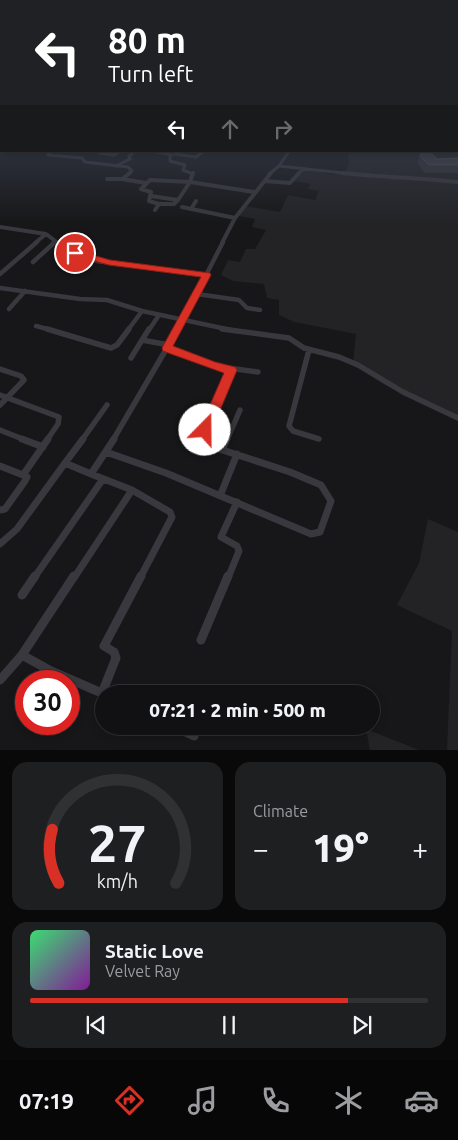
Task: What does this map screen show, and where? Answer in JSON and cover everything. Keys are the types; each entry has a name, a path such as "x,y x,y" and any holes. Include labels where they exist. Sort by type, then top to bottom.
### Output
{"street":[{"path":"50,153 49,156 82,158 85,162 128,167 132,171 122,179"},
{"path":"100,153 114,155 117,153"},
{"path":"162,153 196,157 201,153"},
{"path":"146,183 141,189 151,192 149,201 159,204 174,204 178,200 190,182 193,173 183,170 185,165 170,161 175,153"},
{"path":"92,474 183,321 235,218 254,192 279,166 288,153"},
{"path":"116,166 130,159 129,156 132,154"},
{"path":"279,166 396,179 422,178 458,182"},
{"path":"265,181 290,183 304,168"},
{"path":"155,180 160,175"},
{"path":"107,178 146,183 155,180 190,182 254,192"},
{"path":"151,196 178,200"},
{"path":"191,209 196,201"},
{"path":"155,210 159,204"},
{"path":"182,207 235,218"},
{"path":"0,228 46,234 55,242 96,261 207,275"},
{"path":"0,274 46,234"},
{"path":"33,262 55,242"},
{"path":"0,288 80,299 107,300 142,312 183,321 244,333 289,338 309,350 339,357 358,365 403,392 458,418"},
{"path":"9,309 25,291"},
{"path":"197,294 239,300 247,308 260,310"},
{"path":"36,326 110,348 117,345 142,312"},
{"path":"131,358 159,315"},
{"path":"142,340 168,347 213,366 231,370 258,372"},
{"path":"309,350 289,426 293,431 319,439"},
{"path":"0,369 21,376 24,380 4,396 0,405"},
{"path":"106,452 237,502 316,535 320,532 330,509 328,495 321,485 204,444 206,426 231,370"},
{"path":"4,396 59,417 58,424 23,475"},
{"path":"0,544 17,529 107,405"},
{"path":"222,450 240,410"},
{"path":"0,430 43,447"},
{"path":"220,496 236,454"},
{"path":"65,463 132,490 170,512 172,517 104,646 114,652 116,658 106,685"},
{"path":"0,466 27,476 26,481 5,509 0,510"},
{"path":"22,595 103,478"},
{"path":"0,680 22,655 132,490"},
{"path":"201,640 239,551 237,546 220,537 237,502"},
{"path":"22,655 51,671 95,690"}],"shaded area":[{"path":"348,153 458,153 458,420 385,385 353,364 356,334 294,322 279,315 279,300 267,298 264,284 233,281 221,275 228,260 240,262 246,249 255,249 266,230 252,227 255,219 239,216 245,206 280,212 288,195 315,200 319,191 308,189 311,184 294,181 303,169 334,175 336,173 344,174 349,163"},
{"path":"428,519 458,532 458,750 447,750 452,631 397,605 419,563"},
{"path":"367,735 380,735 419,750 370,750"}],"building":[{"path":"421,153 431,153 437,159 458,158 458,165 429,165 420,156"}],"route":[{"path":"75,253 96,261 132,267 207,275 167,348 213,366 231,370 205,430"}]}
